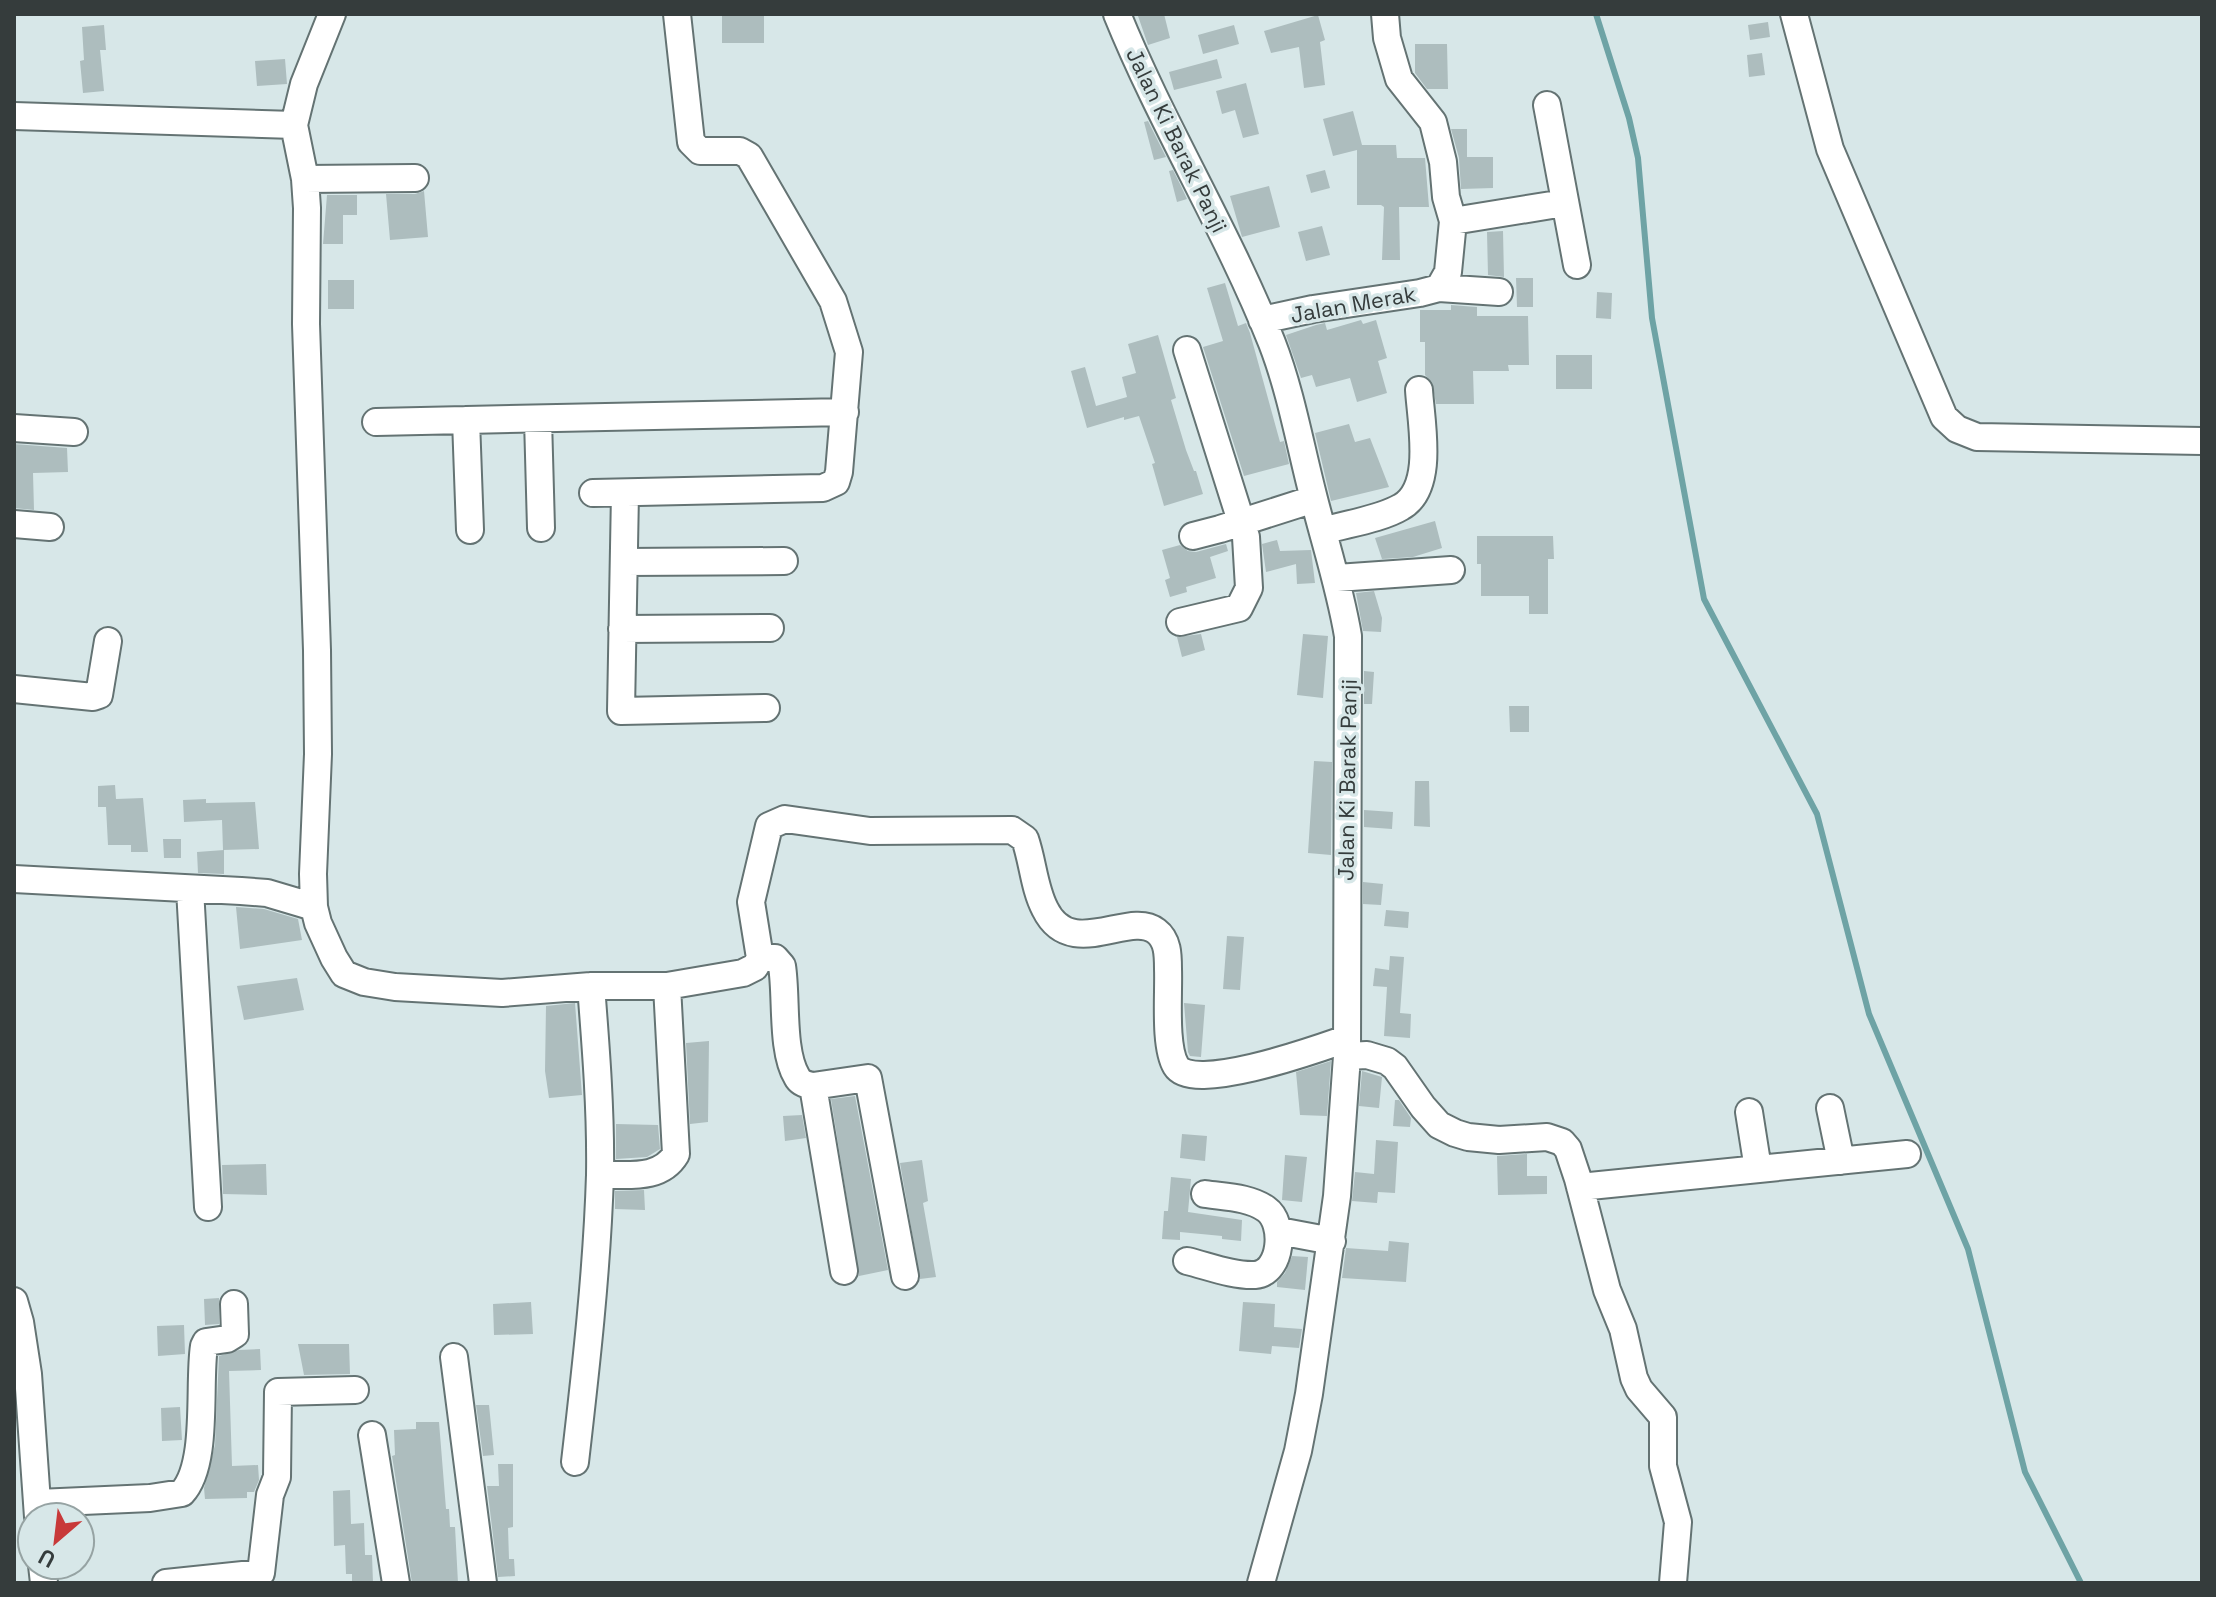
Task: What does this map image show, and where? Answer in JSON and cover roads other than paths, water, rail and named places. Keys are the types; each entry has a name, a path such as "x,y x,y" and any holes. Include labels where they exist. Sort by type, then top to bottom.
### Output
{"street":[{"path":"332,14 304,84 294,125 305,179 308,254 306,324 318,679 314,907 318,923 344,974 354,980 395,987 502,993 591,986 667,986 743,973 755,967 760,958 751,902 769,826 775,821 798,820 870,831 1012,830 1025,839 1044,909 1055,924 1064,930 1092,934 1141,926 1158,932 1167,950 1170,1042 1176,1066 1182,1072 1193,1075 1255,1067 1346,1048 1387,1061 1395,1067 1439,1125 1455,1133 1499,1140 1547,1137 1562,1142 1573,1160 1599,1262 1623,1329 1634,1378 1639,1389 1663,1417 1663,1466 1678,1522 1673,1583"},
{"path":"593,493 830,487 836,482 839,472 849,352 836,307 749,156 740,151 700,151 691,142 677,14"},
{"name":"Jalan Ki Barak Panji","path":"1117,14 1262,320 1287,387 1347,628 1346,1048 1332,1241 1298,1451 1261,1583"},
{"name":"Jalan Merak","path":"1262,320 1439,288 1448,272 1453,221 1446,197 1443,162 1433,122 1399,79 1387,38 1385,14"},
{"path":"1794,14 1830,149 1944,417 1957,429 1977,437 2202,441"},
{"path":"1547,105 1577,265"},
{"path":"14,116 294,125"},
{"path":"305,179 415,178"},
{"path":"1453,221 1564,203"},
{"path":"1439,288 1499,292"},
{"path":"1180,622 1239,608 1249,588 1250,573 1242,522 1187,350"},
{"path":"1323,531 1399,508 1415,497 1420,485 1423,455 1419,390"},
{"path":"376,422 845,412"},
{"path":"538,419 541,528"},
{"path":"466,420 470,530"},
{"path":"14,428 74,432"},
{"path":"625,493 621,711 766,708"},
{"path":"1193,536 1314,499"},
{"path":"14,524 50,527"},
{"path":"624,562 784,561"},
{"path":"1337,578 1451,570"},
{"path":"622,629 770,628"},
{"path":"14,689 93,697 99,695 108,641"},
{"path":"14,879 267,893 314,907"},
{"path":"190,889 208,1207"},
{"path":"760,958 775,958 782,966 788,1047 797,1077 813,1086 868,1078 905,1276"},
{"path":"575,1462 586,1377 600,1175 598,1063 591,986"},
{"path":"600,1175 660,1171 669,1166 676,1154 667,986"},
{"path":"813,1086 844,1271"},
{"path":"1830,1108 1841,1161"},
{"path":"1749,1112 1758,1169"},
{"path":"1580,1187 1907,1154"},
{"path":"1187,1261 1256,1275 1267,1272 1273,1263 1279,1231 1277,1220 1268,1210 1254,1203 1205,1194"},
{"path":"1279,1231 1332,1241"},
{"path":"14,1301 23,1333 28,1374 32,1501"},
{"path":"96,1504 182,1493 191,1479 198,1445 204,1346 211,1340 227,1339 235,1334 234,1304"},
{"path":"454,1357 483,1583"},
{"path":"166,1583 261,1573 270,1495 277,1477 278,1392 355,1390"},
{"path":"372,1435 396,1583"}],"waterway":[{"path":"1596,14 1629,118 1638,158 1652,318 1704,599 1817,814 1869,1014 1968,1249 2025,1472 2081,1583"}]}
